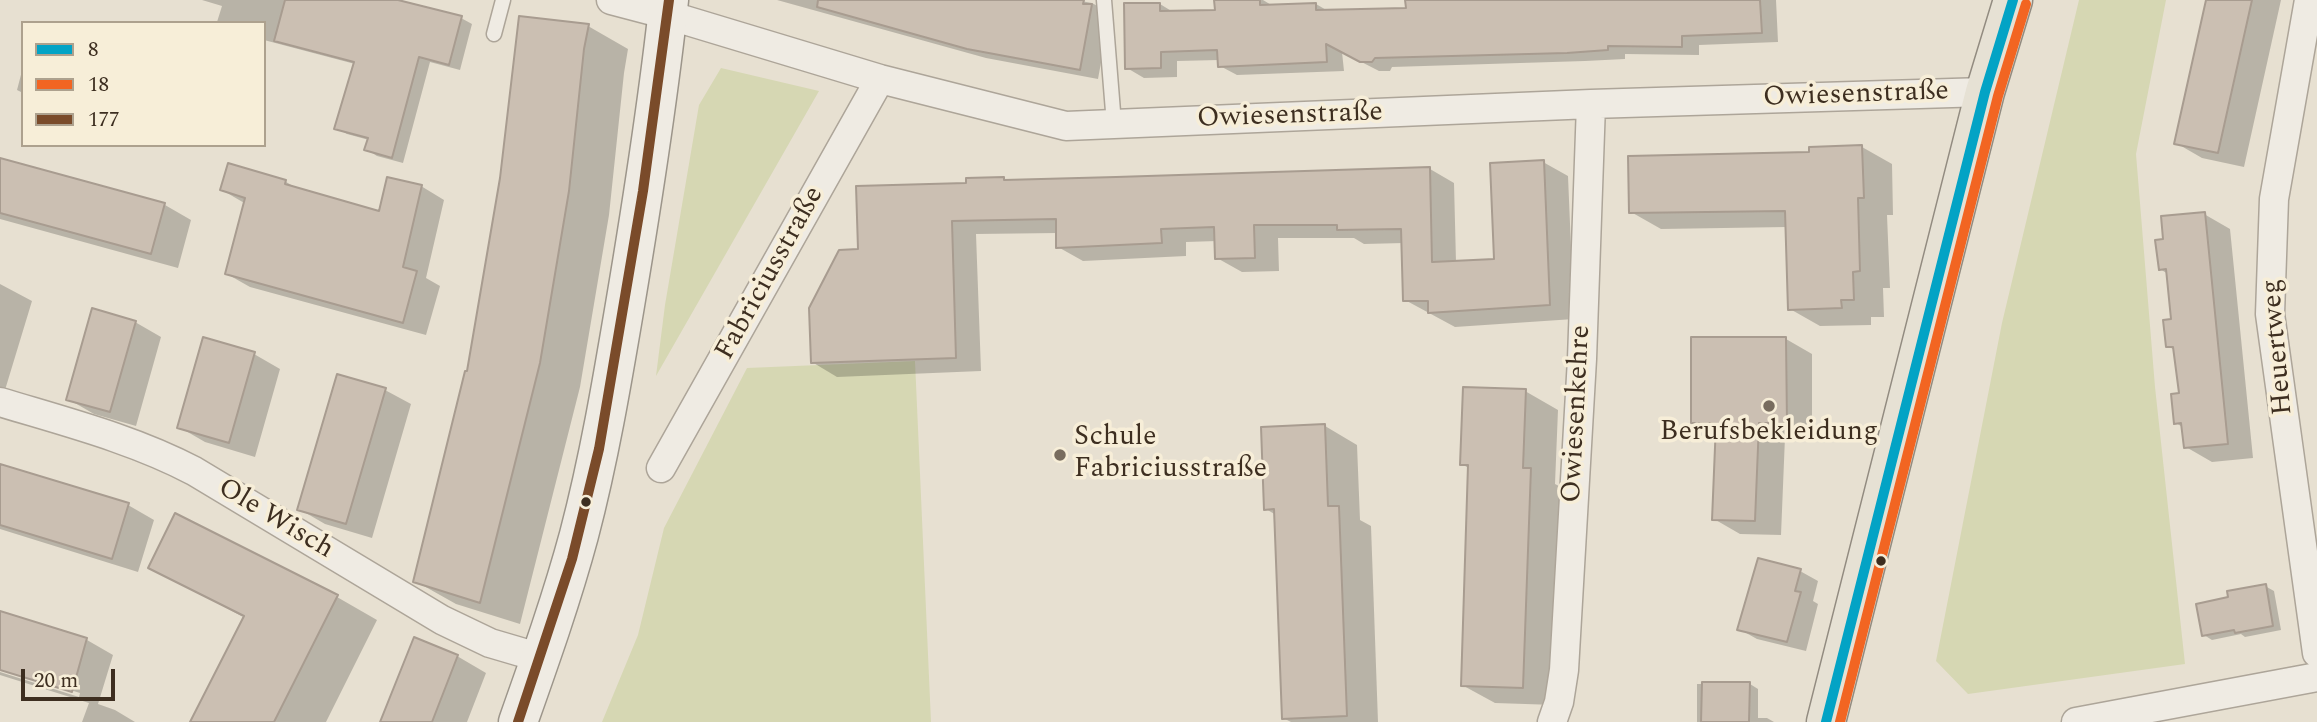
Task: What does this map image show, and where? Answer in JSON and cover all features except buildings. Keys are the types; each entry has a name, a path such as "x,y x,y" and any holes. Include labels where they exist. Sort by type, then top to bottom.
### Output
{"main road":[{"path":"1826,722 1985,92 2013,0"}],"street":[{"name":"Owiesenstraße","path":"611,0 668,7 880,79 1066,126 1591,104 1985,92"},
{"name":"Heuertweg","path":"2309,0 2274,199 2270,314 2317,653"},
{"path":"518,722 579,536 608,404 637,236 668,7"},
{"name":"Fabriciusstraße","path":"661,468 880,79"},
{"name":"Owiesenkehre","path":"1552,722 1559,702 1564,670 1582,359 1591,104"},
{"name":"Ole Wisch","path":"0,402 164,456 442,621 490,643 541,658"},
{"path":"2076,722 2317,677"}],"lane":[{"path":"494,34 503,0"},
{"path":"1104,0 1114,124"}],"green space":[{"path":"2079,0 2166,0 2136,154 2155,387 2185,664 1968,694 1936,661 2002,323"},
{"path":"721,68 819,91 656,376 665,305 699,105"},
{"path":"915,361 931,722 602,722 638,635 664,528 747,368"}],"transit line":[{"name":"177","path":"518,722 572,559 599,449 643,191 669,0"},
{"name":"8","path":"1826,722 1985,92 2013,0"},
{"name":"18","path":"1840,722 1998,96 2026,4"}],"place":[{"name":"Berufsbekleidung","path":"1769,406"},
{"name":"Schule Fabriciusstraße","path":"1060,455"}]}
